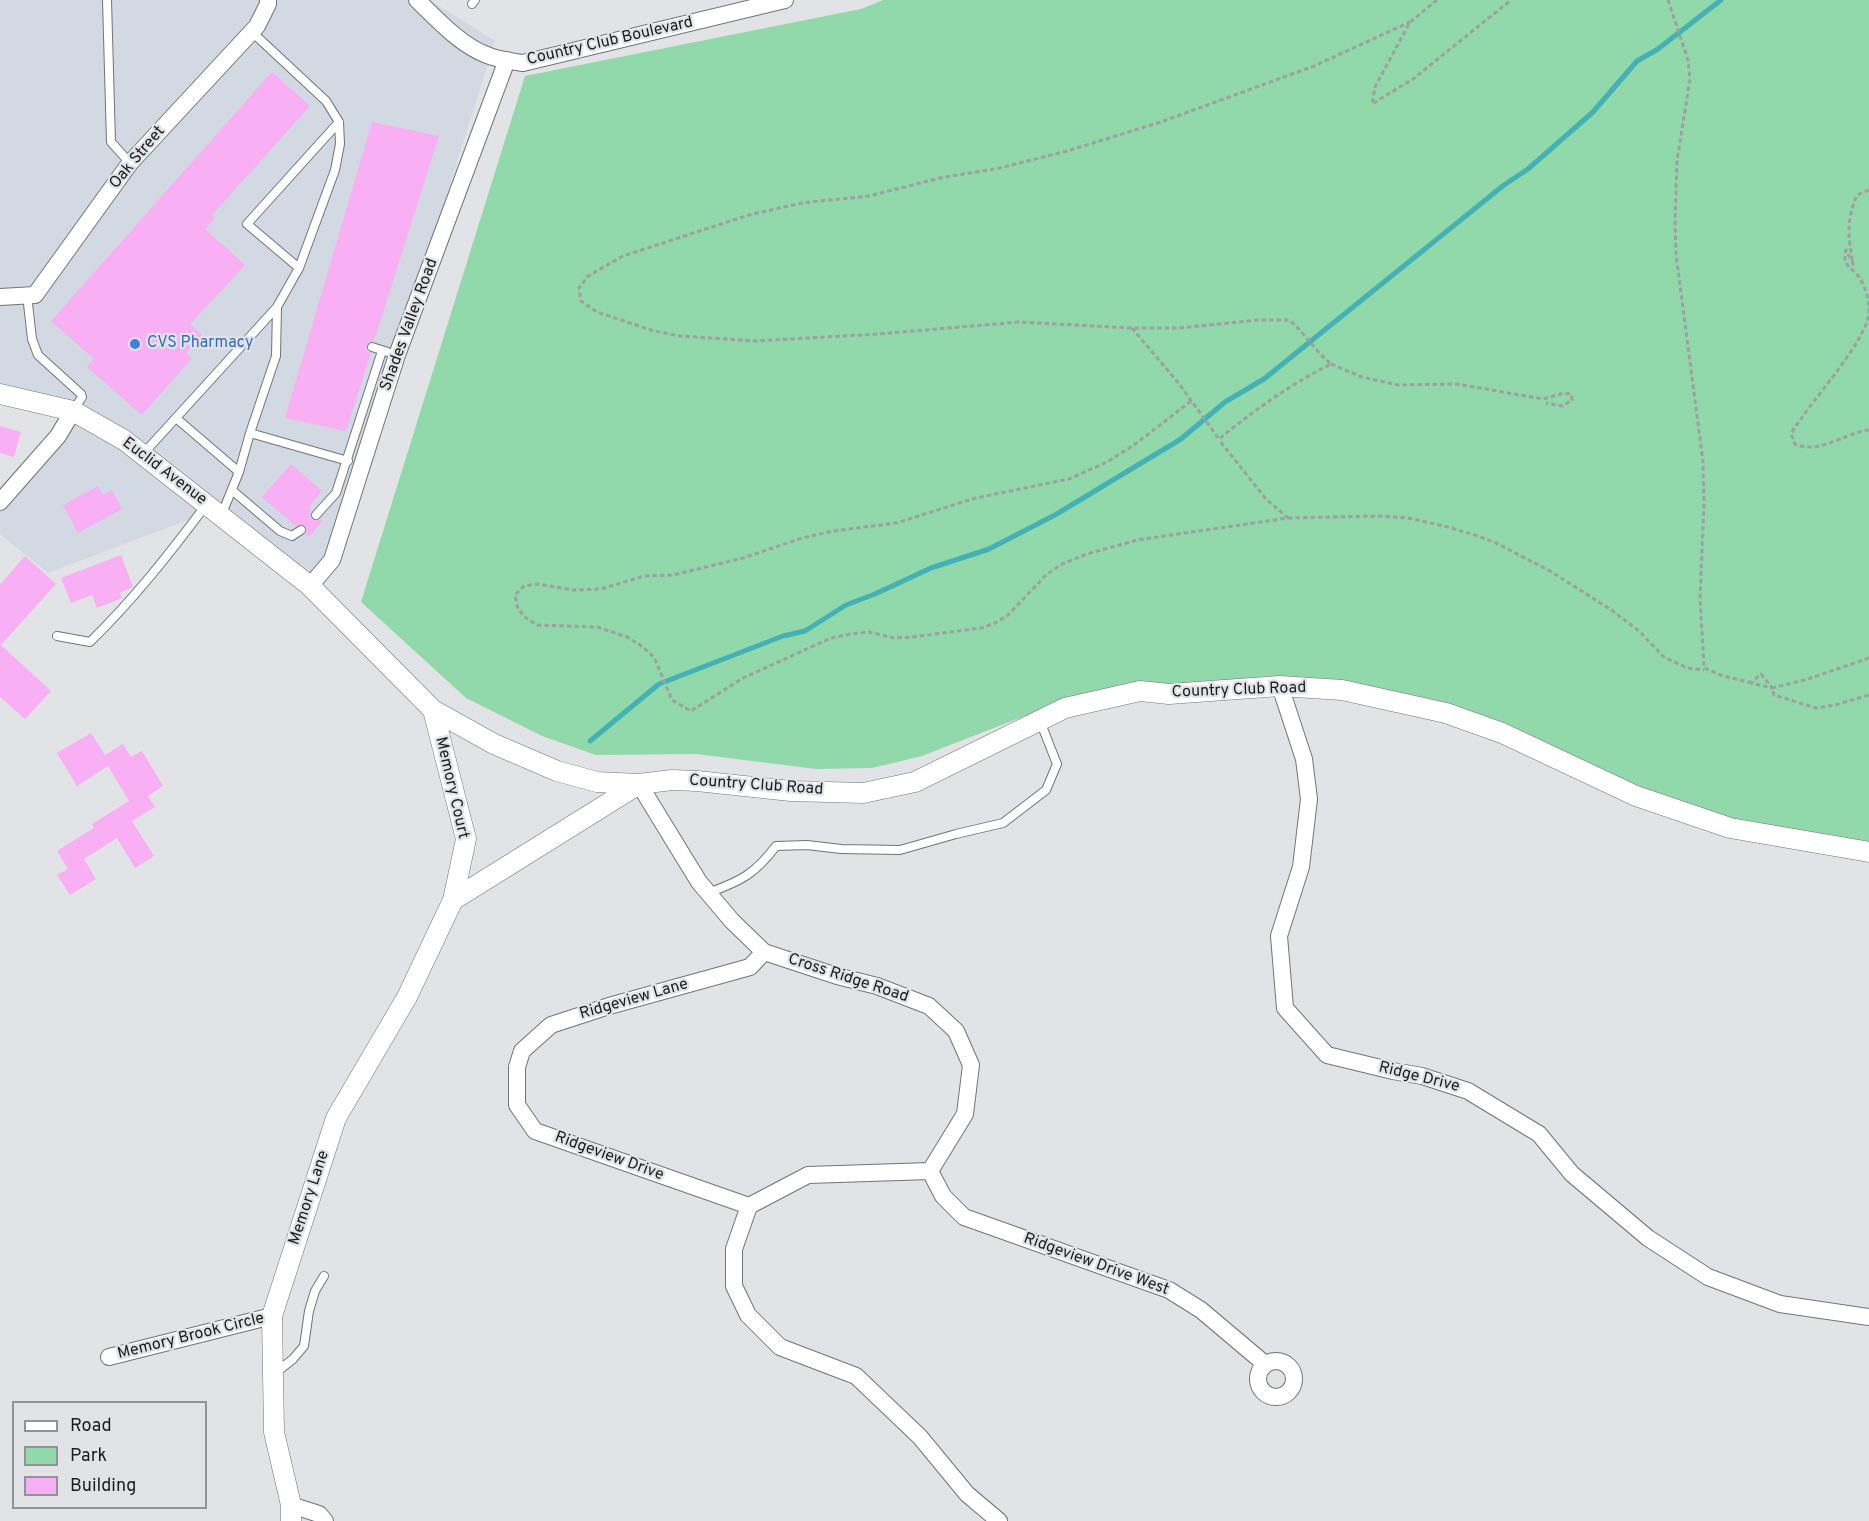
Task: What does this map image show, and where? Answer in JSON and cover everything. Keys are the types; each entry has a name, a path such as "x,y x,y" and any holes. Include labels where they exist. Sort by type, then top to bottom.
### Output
{"street":[{"name":"Oak Street","path":"27,295 36,295 130,164 257,26 268,0"},
{"name":"Country Club Boulevard","path":"417,0 444,26 473,48 487,55 523,63 785,0"},
{"name":"Shades Valley Road","path":"310,585 332,560 390,353 507,60"},
{"path":"0,297 27,295"},
{"name":"Euclid Avenue","path":"0,394 72,411 124,440 310,585"},
{"path":"0,501 58,436 72,411"},
{"name":"Country Club Road","path":"310,585 433,710 494,744 556,771 597,782 639,784 672,780 697,781 791,791 863,793 915,782 1065,708 1140,691 1169,694 1280,686 1342,690 1446,713 1502,733 1635,796 1720,825 1869,852"},
{"name":"Ridge Drive","path":"1280,686 1304,759 1309,799 1301,867 1279,936 1285,1008 1327,1054 1422,1076 1468,1091 1539,1134 1572,1174 1648,1238 1708,1276 1780,1304 1869,1317"},
{"name":"Memory Court","path":"433,710 466,839 453,900"},
{"name":"Country Club Road","path":"453,900 639,784"},
{"name":"Cross Ridge Road","path":"639,784 699,882 732,921 764,952 837,976 877,986 929,1006 956,1031 971,1065 965,1114 930,1171"},
{"name":"Memory Lane","path":"291,1513 274,1432 272,1316 336,1118 407,997 453,900"},
{"name":"Ridgeview Lane","path":"518,1067 522,1051 551,1025 609,1006 750,967 764,952"},
{"name":"Ridgeview Drive","path":"518,1067 517,1105 535,1131 749,1206"},
{"path":"930,1171 808,1175 749,1206 734,1249 734,1286 748,1315 780,1347 856,1376 920,1437 968,1494 999,1521"},
{"name":"Ridgeview Drive West","path":"930,1171 944,1196 964,1216 1168,1290 1202,1310 1265,1364"},
{"name":"Memory Brook Circle","path":"110,1357 272,1316"},
{"path":"291,1513 319,1514 326,1521"}],"lane":[{"path":"107,0 111,142 130,164"},
{"path":"143,454 277,307 299,268 335,170 340,144 339,122 326,101 252,32"},
{"path":"299,268 247,224 339,122"},
{"path":"27,295 32,339 38,355 81,394 82,397 72,411"},
{"path":"57,636 90,642 125,607 175,548 233,491 276,356 277,307"},
{"path":"316,514 336,493 390,353 372,347"},
{"path":"176,418 239,472"},
{"path":"250,434 348,461"},
{"path":"233,491 280,531 292,536 301,530"},
{"path":"708,893 740,882 764,862 776,846 807,845 842,849 900,850 1003,823 1046,790 1057,764 1040,721"},
{"path":"273,1374 293,1359 304,1346 309,1311 315,1291 324,1276"}],"path":[{"path":"1437,0 1410,22 1314,66 1161,122 1067,151 1000,168 940,178 869,196 802,203 749,215 623,256 588,276 579,288 581,301 597,312 654,331 680,336 755,341 878,334 1019,321 1132,328 1179,328 1289,320 1300,329 1318,354 1331,364 1362,378 1398,386 1457,384 1543,399 1564,393 1571,394 1572,400 1562,406 1546,403"},
{"path":"1410,22 1375,87 1372,104 1413,79 1511,0"},
{"path":"1668,0 1688,60 1690,79 1677,161 1675,222 1677,263 1703,462 1704,504 1700,598 1704,668 1723,676 1772,688 1808,679 1869,658"},
{"path":"1869,190 1857,195 1850,210 1848,223 1853,264 1846,250 1844,258 1848,266 1861,279 1869,302 1869,318 1845,359 1791,434 1795,444 1804,448 1814,448 1869,430"},
{"path":"1132,328 1266,499 1288,518"},
{"path":"1219,439 1297,382 1331,364"},
{"path":"1191,401 1134,445 1107,462 1069,479 976,498 896,524 833,531 802,538 743,558 673,575 644,576 601,589 574,590 538,584 524,586 515,595 518,609 537,625 597,627 627,638 643,647 654,657 672,700 691,711 743,678 831,638 869,632 894,638 912,638 981,628 995,623 1007,616 1047,573 1087,554 1137,540 1288,518 1377,516 1408,518 1444,526 1494,542 1550,571 1610,609 1639,631 1664,657 1687,668 1706,670"},
{"path":"1753,683 1751,683 1761,674 1772,688 1774,695 1816,708 1869,695"}],"shaded area":[{"path":"0,0 430,0 495,41 332,560 310,586 214,510 48,573 0,534 0,500 72,411 0,396"}],"green space":[{"path":"883,0 1869,0 1869,845 1732,821 1343,682 1063,701 922,756 872,768 816,769 696,754 596,755 542,736 466,698 361,602 525,76 861,9"}],"building":[{"path":"272,72 310,106 212,215 215,218 205,229 245,265 190,324 202,335 186,353 192,358 142,415 87,367 94,359 51,321"},
{"path":"372,122 439,136 374,341 368,342 366,346 367,351 371,353 346,431 285,418"},
{"path":"0,426 21,432 14,457 0,453"},
{"path":"291,464 322,491 308,508 311,511 312,520 323,520 309,537 304,525 296,526 262,497"},
{"path":"98,486 103,495 112,490 122,509 78,533 63,505"},
{"path":"121,555 133,587 120,593 122,598 97,608 92,595 71,603 61,578"},
{"path":"25,556 56,584 1,645 51,691 25,719 0,697 0,585"},
{"path":"91,733 105,755 123,744 131,757 142,751 163,786 148,796 155,807 132,821 154,856 135,868 117,838 84,859 96,879 70,895 57,875 68,869 57,851 94,828 92,824 129,801 108,766 77,786 57,753"}],"waterway":[{"path":"590,741 659,684 783,636 805,631 846,605 931,568 989,549 1055,515 1181,439 1225,402 1264,379 1504,185 1528,169 1593,112 1637,61 1658,49 1721,0"}],"place":[{"name":"CVS Pharmacy","path":"135,344"}]}
